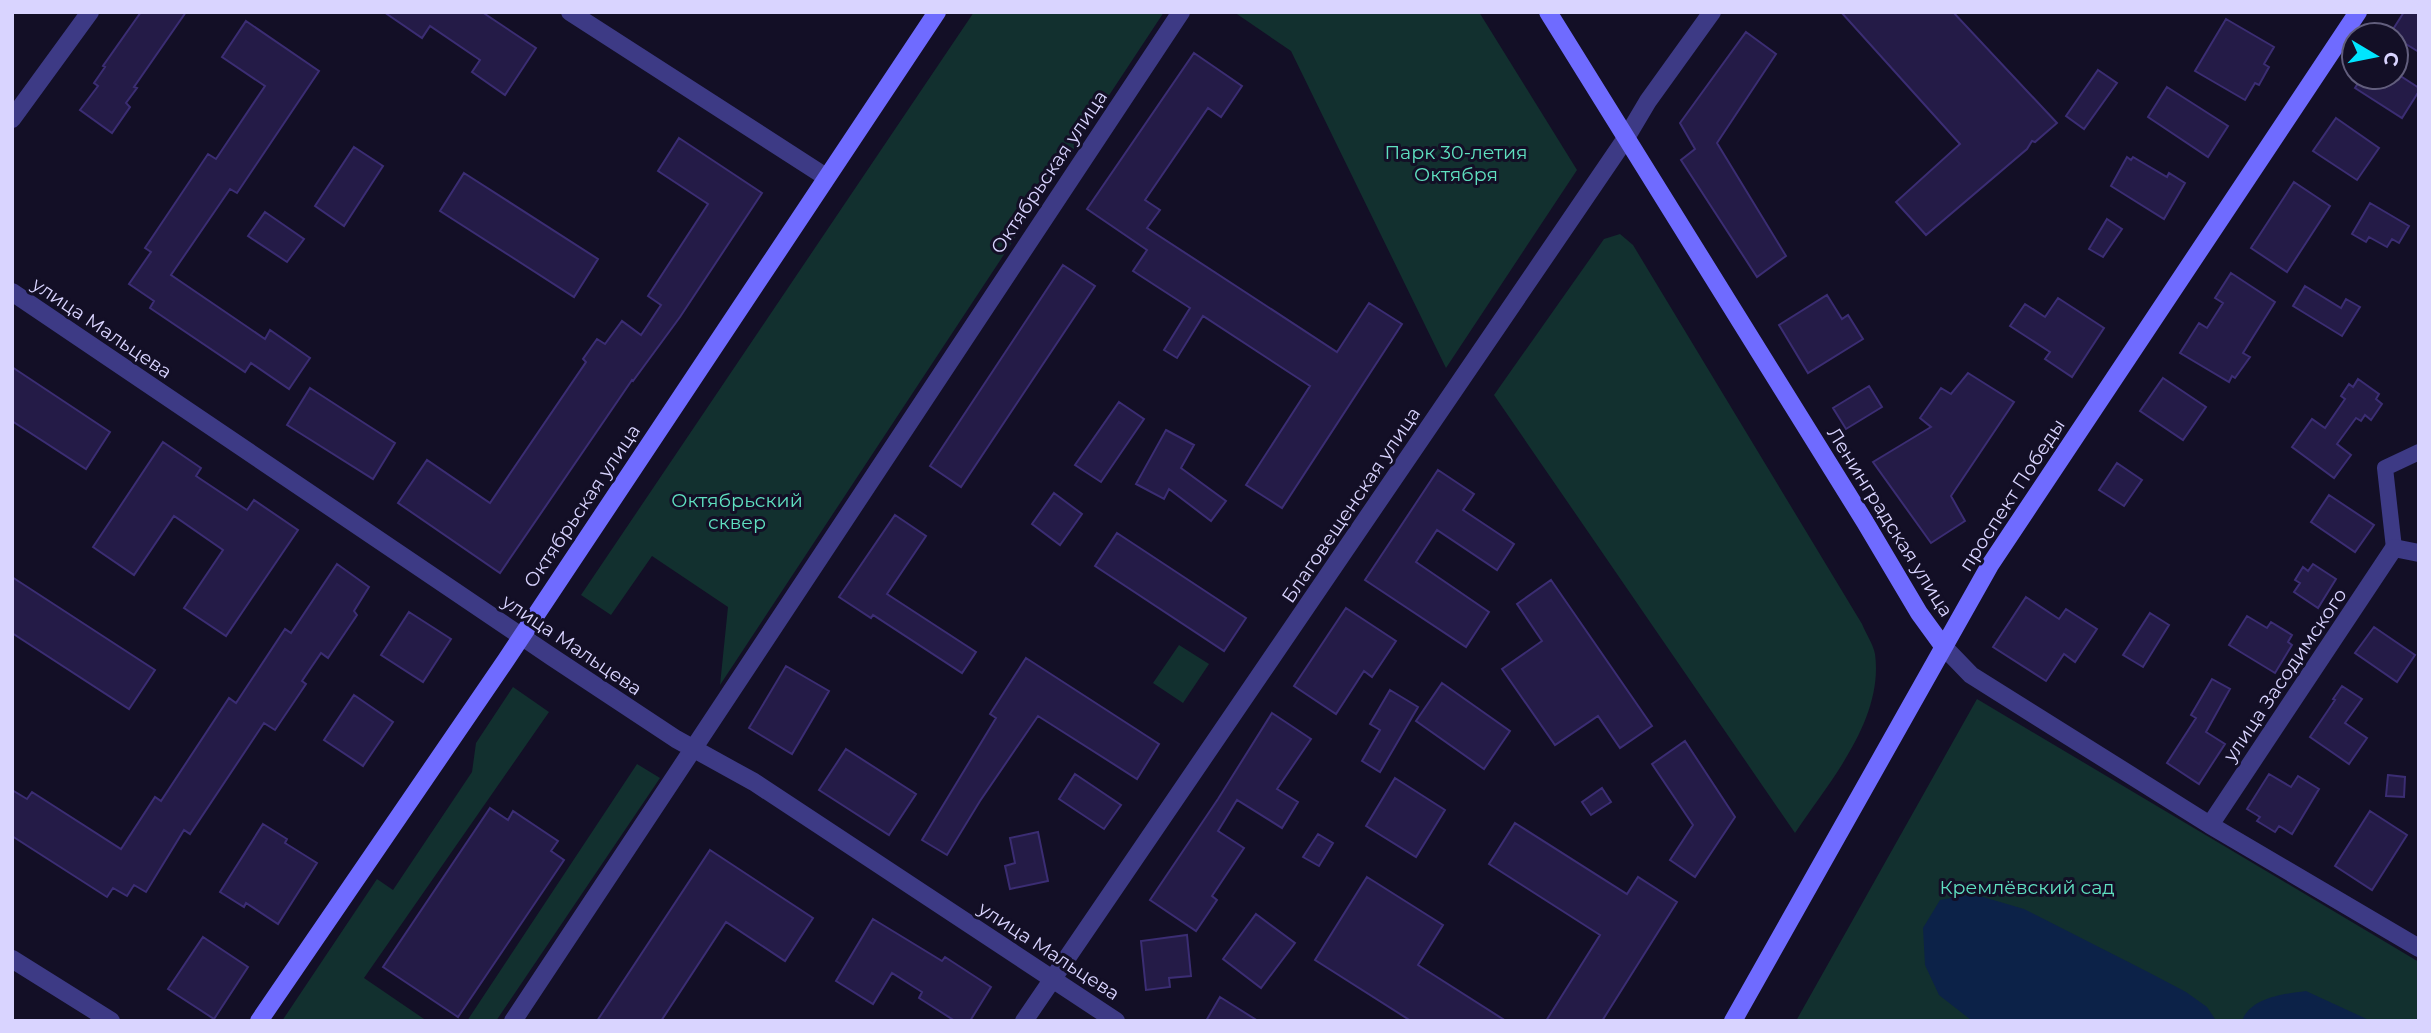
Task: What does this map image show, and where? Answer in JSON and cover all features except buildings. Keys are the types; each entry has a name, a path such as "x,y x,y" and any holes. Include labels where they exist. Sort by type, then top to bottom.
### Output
{"main road":[{"name":"Октябрьская улица","path":"259,1021 521,636 937,12"},
{"name":"Ленинградская улица","path":"1548,12 1919,613 1943,646"},
{"name":"проспект Победы","path":"1733,1021 1990,565 2358,12"}],"street":[{"path":"12,119 90,12"},
{"path":"570,12 826,177"},
{"name":"Октябрьская улица","path":"513,1021 1181,12"},
{"name":"Благовещенская улица","path":"1024,1021 1626,138 1648,101 1712,12"},
{"name":"улица Мальцева","path":"12,292 521,636 694,749 744,776 1116,1021"},
{"path":"2419,452 2385,468 2394,548 2419,553"},
{"name":"улица Засодимского","path":"2210,825 2394,548"},
{"name":"Ленинградская улица","path":"1943,646 1970,675 2210,825 2419,948"},
{"path":"12,959 111,1021"}],"green space":[{"name":"Октябрьский сквер","path":"974,12 1164,12 720,685 728,607 652,556 611,615 581,595"},
{"name":"Парк 30-летия Октября","path":"1234,12 1479,12 1577,170 1446,368 1291,51"},
{"path":"1620,234 1633,245 1862,624 1874,650 1876,679 1863,726 1838,771 1795,833 1494,395 1604,239"},
{"path":"1179,645 1209,664 1183,703 1153,683"},
{"path":"513,687 549,712 364,978 427,1021 282,1021 377,879 393,890 472,772 476,743"},
{"name":"Кремлёвский сад","path":"1977,699 2419,962 2419,1021 1796,1021"},
{"path":"637,764 660,778 496,1021 467,1021"}],"water":[{"path":"1973,894 2024,909 2148,972 2186,992 2207,1007 2215,1019 2221,1021 1971,1020 1939,995 1925,965 1923,928 1940,900"},
{"path":"2306,991 2371,1021 2242,1021 2246,1013 2260,1002 2278,995"}]}
